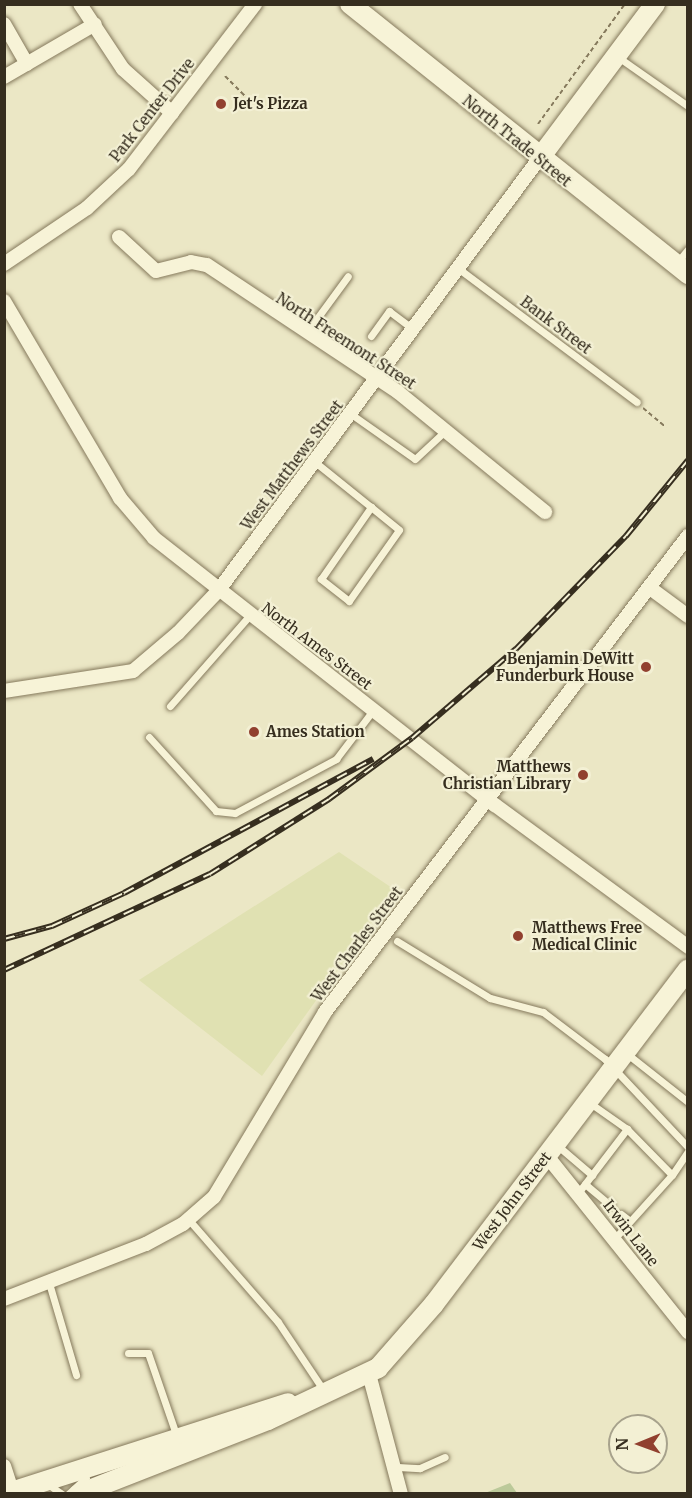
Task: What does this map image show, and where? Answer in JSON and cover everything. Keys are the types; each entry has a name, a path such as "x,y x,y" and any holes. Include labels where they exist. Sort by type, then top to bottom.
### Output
{"main road":[{"name":"North Trade Street","path":"350,4 539,159 685,267"},
{"path":"539,159 655,4"},
{"name":"West John Street","path":"79,1494 268,1420 316,1396 369,1374 427,1313 687,969"},
{"name":"West John Street","path":"11,1493 262,1408 316,1396"}],"street":[{"path":"80,4 123,69 172,113"},
{"name":"Park Center Drive","path":"4,264 87,208 129,169 255,4"},
{"path":"4,24 27,64"},
{"path":"4,77 95,24"},
{"name":"West Matthews Street","path":"4,691 133,671 148,663 218,591 539,159"},
{"name":"North Freemont Street","path":"119,237 156,271 190,262 207,265 375,381 398,392 545,512"},
{"name":"North Ames Street","path":"4,301 135,519 249,616 374,709 488,800 687,947"},
{"name":"West Charles Street","path":"4,1299 146,1244 189,1220 223,1185 325,1012 687,537"},
{"path":"650,588 687,616"},
{"name":"Irwin Lane","path":"552,1150 582,1188 615,1238 687,1332"},
{"path":"369,1374 398,1467 401,1494"},
{"path":"4,1466 11,1493"}],"lane":[{"path":"616,55 687,106"},
{"name":"Bank Street","path":"459,269 637,402"},
{"path":"305,334 348,276"},
{"path":"370,336 389,311 414,330"},
{"path":"351,414 415,459 445,431"},
{"path":"315,462 372,507 399,530 349,601 321,579 372,507"},
{"path":"170,706 249,616"},
{"path":"149,737 216,811 235,813 336,759 374,709"},
{"path":"398,941 490,998 543,1012 612,1069 687,1149 672,1175 615,1238"},
{"path":"625,1052 687,1102"},
{"path":"588,1102 627,1129 672,1175"},
{"path":"611,1206 582,1188 627,1129"},
{"path":"552,1150 592,1175"},
{"path":"621,1214 630,1221"},
{"path":"189,1220 278,1322 316,1396"},
{"path":"49,1283 76,1375"},
{"path":"128,1353 148,1353 177,1437"},
{"path":"68,1494 77,1481 136,1459 146,1448"},
{"path":"398,1467 420,1468 445,1457"},
{"path":"41,1481 62,1494"}],"path":[{"path":"538,124 625,4"},
{"path":"225,76 246,97"},
{"path":"646,412 666,427"}],"green space":[{"path":"339,852 395,890 262,1076 139,980"},
{"path":"510,1483 517,1493 485,1493"}],"railway":[{"path":"4,970 210,874 329,799 412,738 516,649 626,536 688,460"},
{"path":"4,939 52,926 124,893 373,759"}],"place":[{"name":"Jet's Pizza","path":"221,104"},
{"name":"Benjamin DeWitt Funderburk House","path":"646,667"},
{"name":"Ames Station","path":"254,732"},
{"name":"Matthews Christian Library","path":"583,775"},
{"name":"Matthews Free Medical Clinic","path":"518,936"}]}
